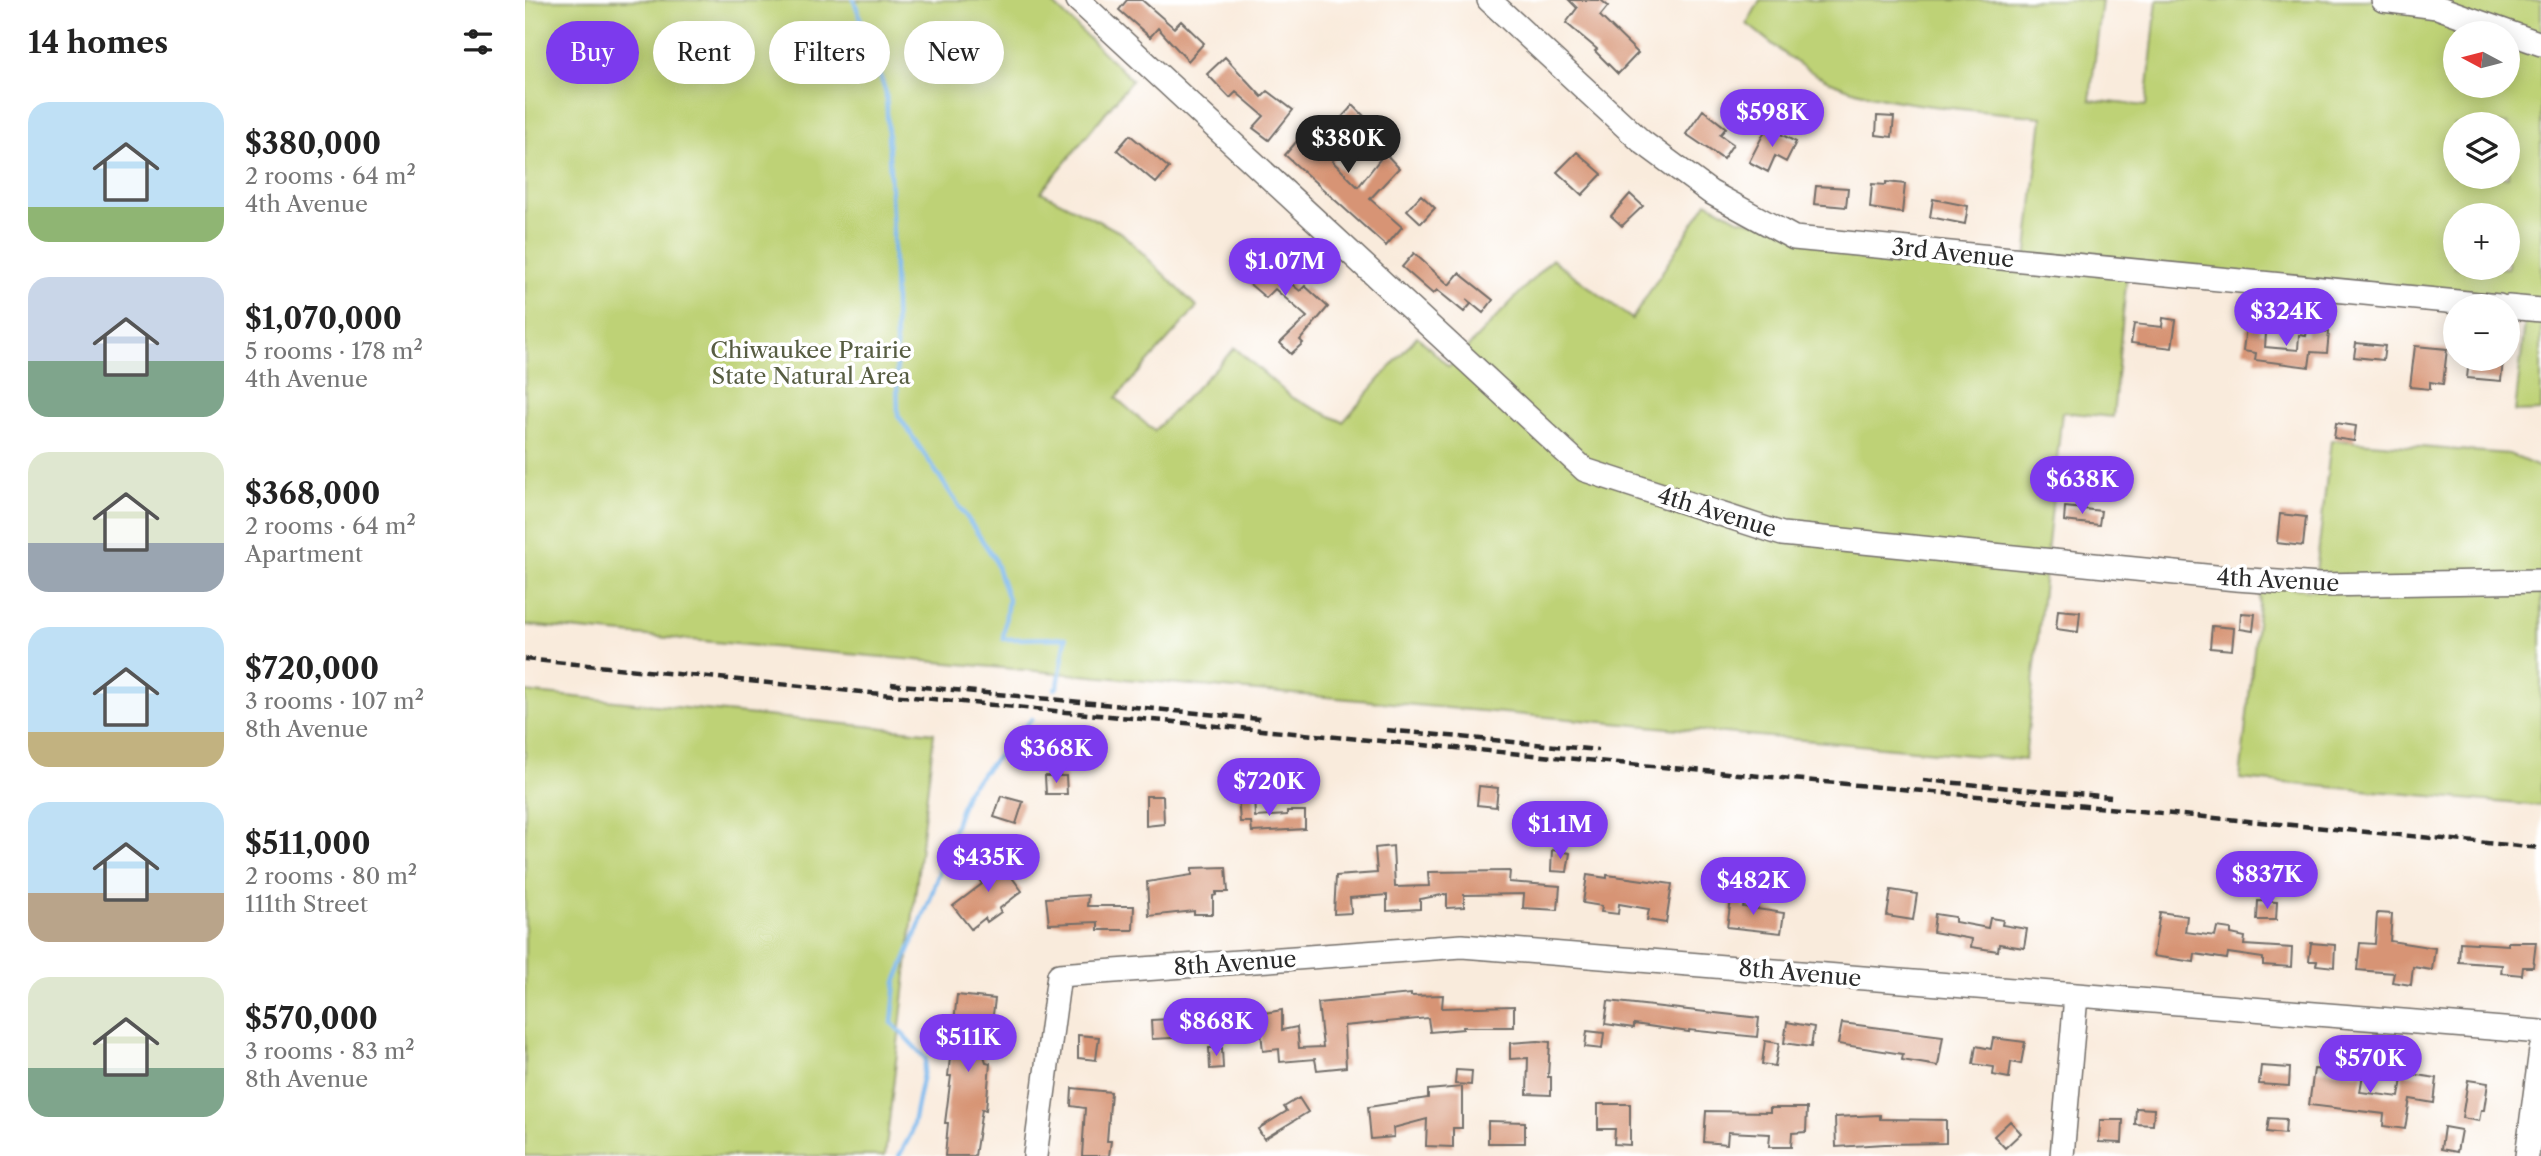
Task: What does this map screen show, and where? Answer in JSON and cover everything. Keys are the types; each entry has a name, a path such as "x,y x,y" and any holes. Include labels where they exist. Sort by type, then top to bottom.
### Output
{"street":[{"name":"4th Avenue","path":"1078,0 1585,470 1782,534 2236,579 2319,584 2541,581"},
{"name":"3rd Avenue","path":"1489,0 1641,141 1710,192 1794,237 2443,301"},
{"path":"2383,0 2437,3 2541,44"},
{"path":"2520,308 2541,310"},
{"name":"8th Avenue","path":"1035,1156 1059,975 1462,946 2541,1032"},
{"path":"2062,1156 2075,996"},
{"path":"2527,1156 2541,1050"}],"green space":[{"name":"Chiwaukee Prairie State Natural Area","path":"525,0 1049,0 1132,80 1041,192 1122,233 1197,307 1116,398 1154,431 1235,348 1292,398 1343,422 1417,336 1449,367 1552,259 1632,319 1707,202 1738,219 2025,269 2042,117 1907,102 1855,91 1831,82 1797,63 1747,24 1760,0 2102,0 2090,100 2146,106 2157,0 2541,0 2541,411 2515,412 2526,313 2520,312 2520,294 2443,294 2443,303 2128,264 2113,417 2062,412 2025,760 525,625"},
{"path":"2331,440 2509,454 2541,468 2541,806 2240,779 2261,586 2314,590"},
{"path":"525,692 934,733 885,1156 525,1156"}],"building":[{"path":"1127,0 1142,0 1174,28 1181,21 1204,43 1188,61 1158,28 1150,37 1119,10"},
{"path":"1569,0 1601,0 1608,6 1600,16 1638,53 1618,74 1595,51 1597,49 1566,23 1577,8"},
{"path":"1225,57 1262,97 1268,91 1293,110 1269,140 1253,128 1264,116 1236,92 1230,98 1207,74"},
{"path":"1353,105 1369,121 1332,161 1358,187 1385,153 1399,168 1370,199 1402,227 1386,246 1285,155 1303,134 1315,147"},
{"path":"1703,110 1726,128 1720,135 1733,144 1723,159 1686,134"},
{"path":"1877,116 1894,117 1892,137 1876,135"},
{"path":"1767,127 1796,142 1786,162 1775,156 1768,172 1749,162"},
{"path":"1130,135 1169,168 1156,183 1117,150"},
{"path":"1577,152 1602,174 1582,195 1557,172"},
{"path":"1886,182 1905,184 1902,213 1870,208 1872,184 1886,185"},
{"path":"1816,186 1848,188 1846,207 1814,204"},
{"path":"1630,194 1643,206 1622,226 1611,216"},
{"path":"1421,195 1435,208 1421,223 1407,210"},
{"path":"1933,199 1968,206 1965,224 1930,217"},
{"path":"1414,253 1449,285 1459,273 1493,300 1483,313 1466,299 1471,304 1464,312 1437,290 1433,294 1402,267"},
{"path":"1256,255 1300,291 1305,286 1328,307 1300,340 1303,343 1291,354 1280,343 1307,317 1275,289 1266,298 1239,275"},
{"path":"2163,318 2176,320 2172,348 2131,343 2134,324 2162,327"},
{"path":"2246,327 2261,328 2260,332 2266,333 2265,347 2298,350 2299,335 2306,336 2307,330 2329,332 2327,353 2311,352 2309,367 2255,360 2256,353 2243,351"},
{"path":"2356,343 2385,346 2383,360 2354,357"},
{"path":"2415,346 2443,349 2443,384 2430,382 2430,389 2410,387"},
{"path":"2468,371 2502,371 2501,381 2467,378"},
{"path":"2336,423 2356,426 2354,441 2334,438"},
{"path":"2065,507 2101,511 2099,525 2064,521"},
{"path":"2280,514 2306,517 2303,546 2277,543"},
{"path":"2058,610 2080,612 2078,632 2056,629"},
{"path":"2241,613 2255,614 2253,631 2240,629"},
{"path":"2212,626 2234,628 2232,650 2210,648"},
{"path":"1045,776 1066,776 1067,794 1046,794"},
{"path":"1479,786 1498,788 1496,807 1477,805"},
{"path":"1254,794 1255,817 1287,815 1287,811 1305,811 1305,829 1252,832 1251,822 1240,822 1238,795"},
{"path":"1001,796 1023,802 1016,824 994,817"},
{"path":"1146,796 1163,796 1164,824 1146,826"},
{"path":"1393,846 1395,887 1429,886 1428,872 1510,871 1509,882 1560,886 1558,910 1523,908 1524,894 1464,895 1464,907 1447,908 1447,894 1420,899 1420,909 1387,911 1387,895 1350,898 1351,913 1334,914 1336,876 1377,873 1375,848"},
{"path":"1552,850 1570,853 1567,872 1551,871"},
{"path":"996,856 1022,891 999,909 1001,912 987,922 985,918 971,929 953,906 982,884 974,872"},
{"path":"1226,867 1228,892 1216,892 1213,896 1213,914 1194,914 1194,911 1149,916 1147,882 1192,875 1192,868"},
{"path":"1587,875 1607,878 1607,875 1672,884 1666,923 1647,920 1649,909 1619,904 1618,914 1601,912 1602,906 1583,903"},
{"path":"1891,890 1917,894 1913,920 1887,916"},
{"path":"1732,893 1745,895 1743,907 1784,913 1781,933 1727,927"},
{"path":"1088,895 1087,906 1134,906 1133,930 1098,930 1098,922 1049,924 1046,898"},
{"path":"2258,901 2277,902 2276,920 2257,920"},
{"path":"2160,912 2187,916 2185,932 2215,936 2217,927 2231,929 2231,934 2245,937 2244,945 2292,948 2291,967 2263,965 2263,958 2228,953 2227,959 2195,954 2194,962 2153,956"},
{"path":"2377,913 2392,914 2390,941 2435,948 2432,970 2413,967 2411,985 2392,982 2394,973 2357,970 2360,943 2375,944"},
{"path":"1935,914 1955,917 1955,922 1988,928 1990,918 2003,920 2002,925 2027,929 2024,948 1999,944 1998,951 1971,947 1972,939 1933,932"},
{"path":"2460,942 2508,945 2508,942 2536,942 2533,967 2523,967 2522,975 2501,973 2502,965 2459,962"},
{"path":"2311,943 2335,945 2334,967 2316,965 2317,961 2309,961"},
{"path":"1411,994 1443,995 1442,1008 1514,1006 1514,1027 1463,1027 1430,1032 1428,1018 1344,1026 1346,1067 1317,1070 1315,1059 1280,1062 1279,1049 1263,1051 1261,1032 1220,1034 1219,1016 1241,1017 1282,1010 1282,1030 1297,1027 1299,1048 1323,1047 1318,1003"},
{"path":"957,995 995,999 984,1056 986,1062 990,1063 986,1110 982,1109 975,1156 945,1156 948,1123 945,1123 951,1076 948,1076"},
{"path":"1608,1001 1759,1018 1757,1037 1689,1032 1634,1024 1634,1028 1605,1024"},
{"path":"1191,1018 1192,1037 1152,1039 1151,1020"},
{"path":"1787,1022 1814,1027 1811,1047 1784,1043"},
{"path":"1842,1023 1943,1036 1938,1066 1902,1060 1903,1054 1838,1044"},
{"path":"1587,1031 1604,1033 1602,1049 1585,1047"},
{"path":"1078,1035 1099,1037 1096,1060 1078,1058"},
{"path":"1993,1038 2025,1042 2021,1064 2011,1062 2009,1078 1993,1075 1994,1067 1973,1064 1976,1046 1991,1049"},
{"path":"1765,1041 1779,1043 1775,1066 1762,1064"},
{"path":"1550,1042 1548,1077 1551,1077 1551,1095 1527,1094 1528,1058 1510,1059 1510,1043"},
{"path":"1209,1048 1222,1048 1223,1068 1210,1069"},
{"path":"2261,1066 2290,1068 2289,1086 2259,1084"},
{"path":"2314,1069 2363,1074 2360,1092 2399,1097 2403,1073 2437,1078 2434,1103 2410,1099 2405,1129 2383,1126 2384,1114 2309,1105"},
{"path":"1456,1070 1472,1071 1471,1085 1455,1084"},
{"path":"2468,1080 2488,1083 2484,1110 2481,1110 2479,1121 2462,1118"},
{"path":"1462,1087 1462,1128 1453,1128 1453,1147 1426,1146 1427,1119 1393,1128 1394,1137 1371,1139 1368,1107 1428,1098 1428,1090"},
{"path":"1072,1088 1111,1092 1107,1141 1111,1141 1109,1156 1082,1156 1085,1108 1071,1106"},
{"path":"1299,1098 1308,1112 1264,1139 1258,1129 1287,1111 1284,1107"},
{"path":"1598,1104 1630,1104 1630,1145 1614,1144 1615,1129 1598,1129"},
{"path":"1770,1108 1807,1108 1806,1132 1792,1133 1791,1147 1769,1147 1770,1134 1728,1132 1727,1144 1704,1142 1706,1111 1770,1112"},
{"path":"2136,1108 2154,1109 2153,1125 2135,1124"},
{"path":"1880,1115 1880,1119 1946,1120 1946,1143 1836,1147 1835,1117"},
{"path":"2269,1118 2286,1119 2285,1134 2267,1132"},
{"path":"2100,1120 2123,1120 2122,1143 2099,1142"},
{"path":"1488,1121 1525,1122 1525,1143 1488,1143"},
{"path":"2010,1121 2021,1133 2005,1148 1994,1136"},
{"path":"2444,1127 2461,1130 2457,1152 2441,1149"}],"waterway":[{"path":"854,0 886,93 898,415 994,558 1008,599 1003,639 1066,638 1058,686 1055,689"},
{"path":"899,1156 911,1134 926,1059 892,1023 896,982 929,902 967,790 1032,719"}],"railway":[{"path":"525,659 1055,711 2541,848"},
{"path":"891,684 1260,719"},
{"path":"1386,730 1598,750"},
{"path":"1923,780 2111,797"}]}
